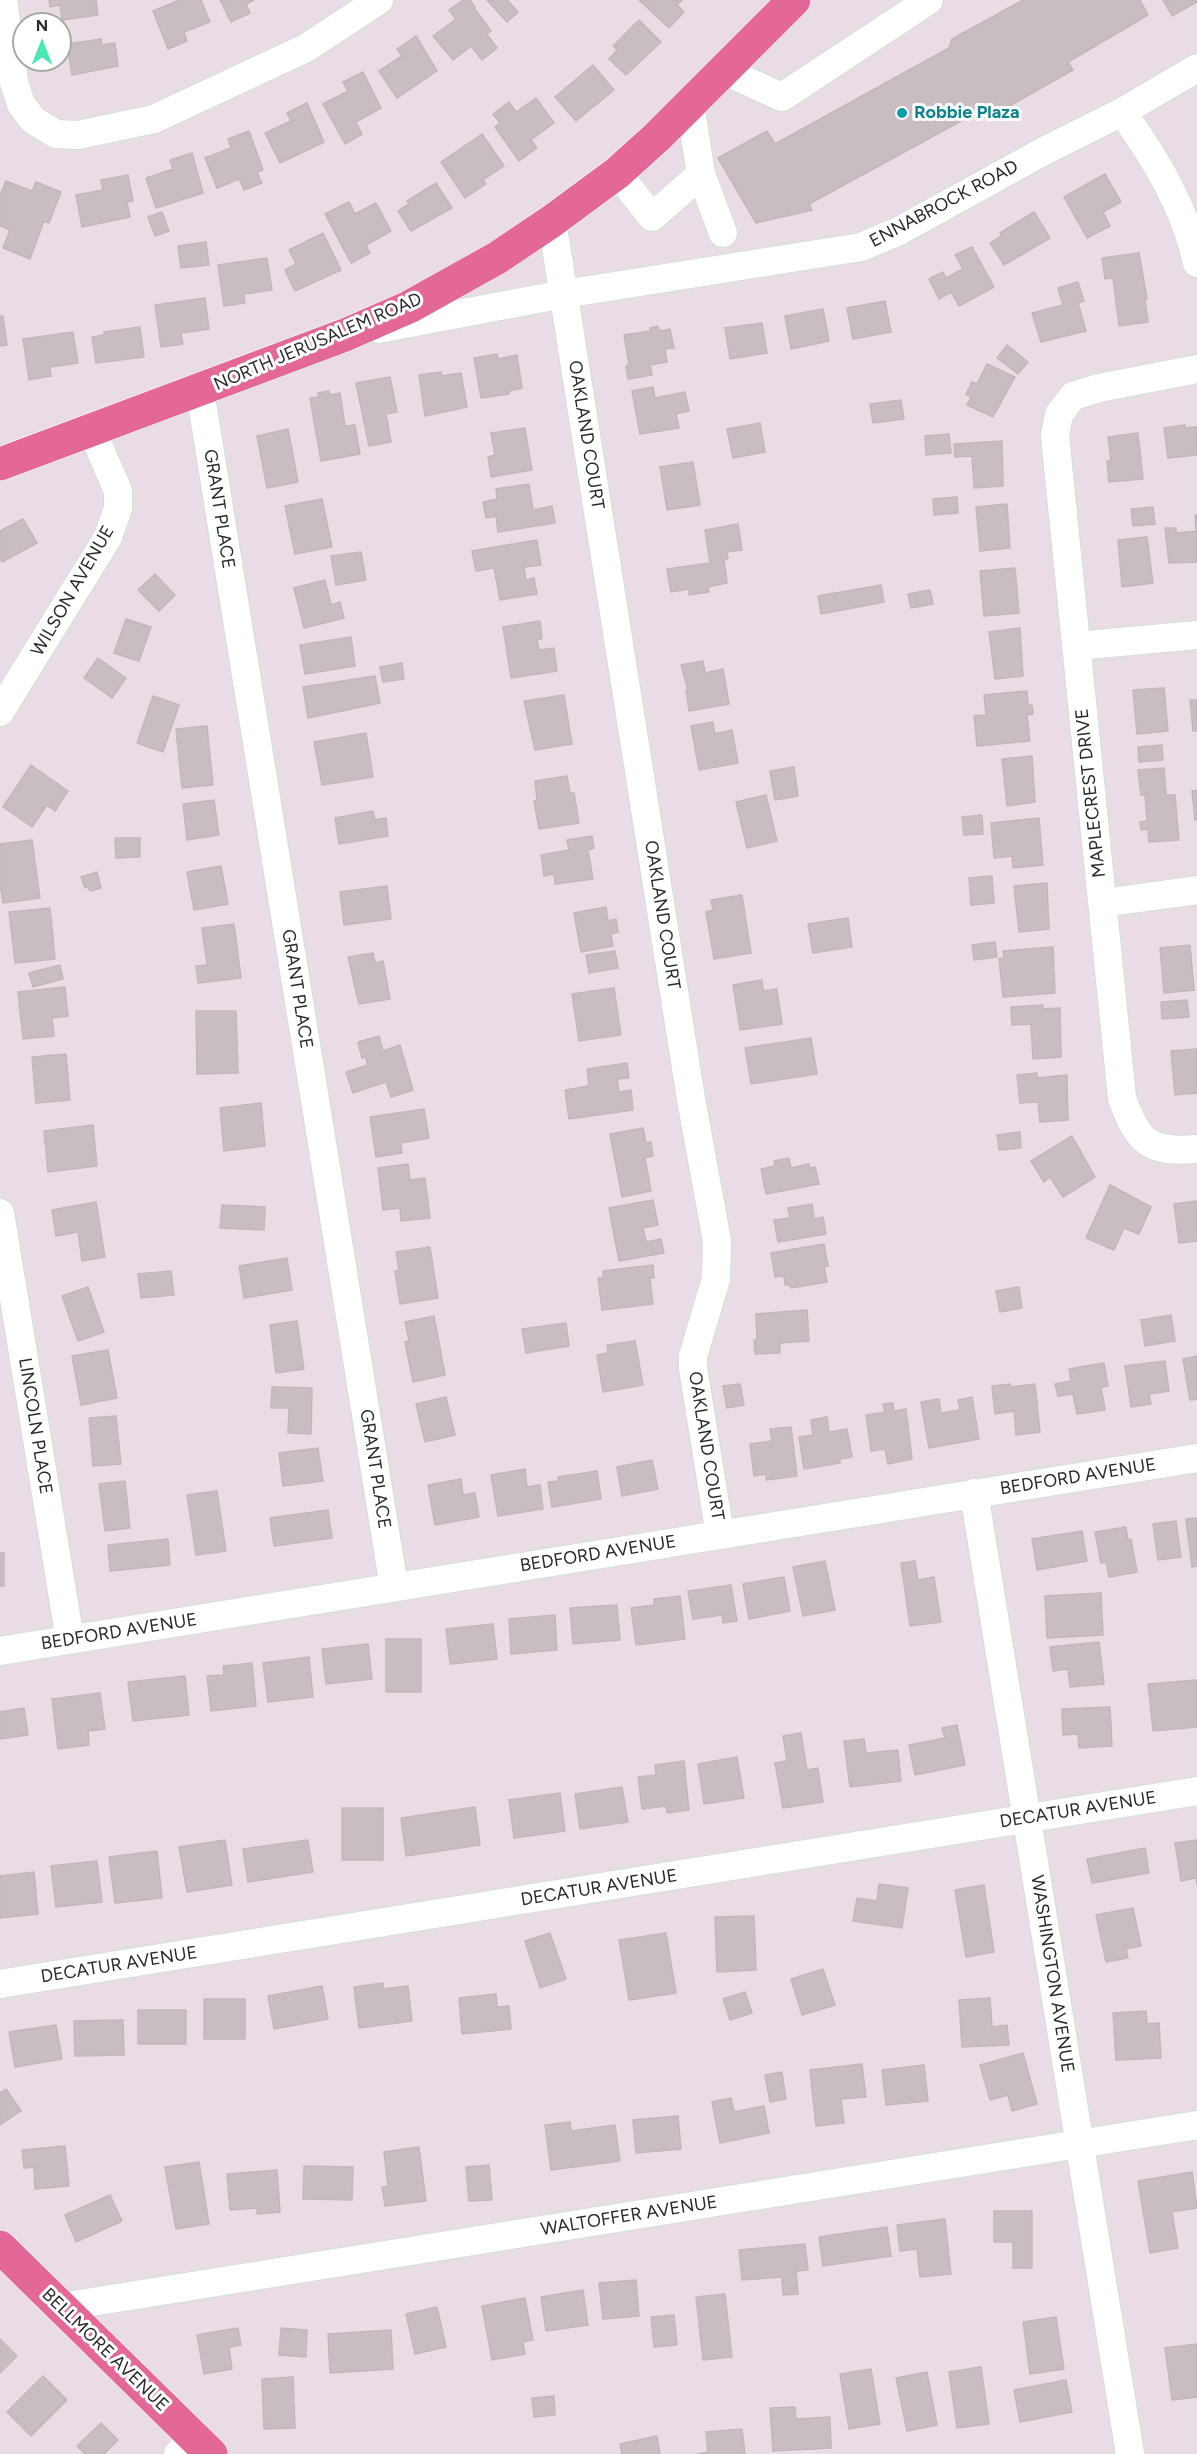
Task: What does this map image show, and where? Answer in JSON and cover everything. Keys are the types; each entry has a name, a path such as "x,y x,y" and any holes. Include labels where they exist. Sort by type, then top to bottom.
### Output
{"main road":[{"name":"NORTH JERUSALEM ROAD","path":"0,464 345,335 438,291 496,258 617,173 794,0"},
{"name":"BELLMORE AVENUE","path":"0,2247 61,2307 194,2449"}],"street":[{"path":"3,0 14,82 21,104 33,120 56,134 78,135 154,119 306,48 380,0"},
{"path":"722,70 782,98 929,0"},
{"path":"937,0 940,4 948,0"},
{"name":"ENNABROCK ROAD","path":"345,335 564,294 861,247 899,231 1044,151 1122,112 1197,68"},
{"path":"690,104 701,174 723,232"},
{"path":"1122,112 1149,149 1185,218 1197,263"},
{"path":"617,173 652,217 701,174"},
{"path":"552,220 564,294"},
{"name":"OAKLAND COURT","path":"564,294 691,1099 717,1241 716,1280 693,1356 693,1368 720,1535"},
{"name":"MAPLECREST DRIVE","path":"1197,369 1099,388 1073,396 1059,414 1055,436 1056,464 1122,1098 1132,1124 1145,1141 1168,1150 1197,1149"},
{"name":"GRANT PLACE","path":"200,391 394,1587"},
{"name":"WILSON AVENUE","path":"0,712 108,537 118,508 118,490 92,431"},
{"path":"1076,646 1197,634"},
{"path":"1103,903 1197,890"},
{"name":"LINCOLN PLACE","path":"0,1213 70,1640"},
{"name":"BEDFORD AVENUE","path":"0,1651 1197,1458"},
{"name":"WASHINGTON AVENUE","path":"974,1493 1130,2454"},
{"name":"DECATUR AVENUE","path":"0,1984 1197,1791"},
{"name":"WALTOFFER AVENUE","path":"61,2307 1197,2125"}],"building":[{"path":"49,0 96,0 98,15 72,19 72,12 61,12 60,5 50,7"},
{"path":"180,0 201,0 210,22 184,32 187,41 168,49 153,11"},
{"path":"220,0 254,0 246,4 250,13 231,22"},
{"path":"463,0 470,0 475,7 491,31 487,34 497,48 482,60 471,46 453,60 433,36 456,19 449,10"},
{"path":"487,0 507,0 518,12 507,22"},
{"path":"639,0 682,0 677,5 684,12 669,28"},
{"name":"Robbie Plaza","path":"1023,0 1140,0 1148,15 1068,62 1073,70 988,118 983,109 809,204 812,210 756,223 718,158 767,131 775,144 949,48 952,39"},
{"path":"1163,0 1197,0 1197,2 1172,16"},
{"path":"639,20 661,42 626,75 609,59 617,50 613,46"},
{"path":"416,36 437,71 397,98 379,71 402,56 397,49"},
{"path":"101,39 102,45 115,43 118,66 72,75 72,43"},
{"path":"593,65 614,90 576,121 555,97"},
{"path":"363,72 381,108 356,122 362,134 345,144 323,104 348,91 343,82"},
{"path":"536,98 554,123 531,140 537,148 519,161 495,127 500,123 493,114 509,102 516,112"},
{"path":"307,103 324,142 280,163 265,133 291,121 287,113"},
{"path":"249,131 263,170 257,172 262,183 244,190 239,179 217,188 205,158 231,148 228,139"},
{"path":"482,134 504,166 483,180 486,184 465,198 441,162"},
{"path":"192,153 203,193 156,208 146,178 173,169 170,160"},
{"path":"1105,174 1121,202 1103,212 1110,226 1087,238 1064,197"},
{"path":"128,175 133,201 127,202 130,217 82,227 76,195 103,190 101,180"},
{"path":"6,181 32,191 36,182 61,192 49,223 44,221 30,259 3,248 10,230 0,226 0,196"},
{"path":"436,183 452,208 411,231 398,211 409,204 407,201"},
{"path":"349,202 355,214 376,203 391,231 366,245 370,253 351,263 325,214"},
{"path":"162,212 169,231 155,236 148,217"},
{"path":"1034,212 1050,238 1004,265 990,243 1002,236 1000,233"},
{"path":"323,233 341,270 295,291 285,270 296,264 289,250"},
{"path":"206,242 209,265 181,268 178,246"},
{"path":"972,247 994,287 959,306 951,292 939,299 929,279 943,272 946,278 963,269 955,255"},
{"path":"1139,253 1147,299 1145,299 1148,322 1119,326 1113,278 1105,279 1102,258"},
{"path":"267,258 272,290 244,294 245,303 224,306 218,265"},
{"path":"1078,282 1084,301 1078,303 1086,331 1041,342 1032,313 1063,305 1058,288"},
{"path":"205,298 209,329 181,333 183,344 161,347 155,305"},
{"path":"885,301 891,332 853,339 847,308"},
{"path":"823,309 829,341 791,349 785,316"},
{"path":"0,316 3,316 7,345 0,346"},
{"path":"762,323 767,353 730,359 725,328"},
{"path":"658,326 659,331 670,329 674,348 665,349 667,362 650,365 652,375 628,379 626,366 629,365 624,335 651,331 650,328"},
{"path":"140,327 144,357 96,363 92,337 104,335 104,332"},
{"path":"73,332 78,363 50,367 51,376 29,380 23,339"},
{"path":"1007,345 1028,362 1018,374 997,358"},
{"path":"497,354 498,359 517,355 522,388 509,391 509,394 481,398 474,358"},
{"path":"987,364 1015,377 993,417 967,405 971,397 966,394 972,382 977,384"},
{"path":"441,372 442,376 461,373 467,407 425,416 419,375"},
{"path":"390,377 397,412 386,414 391,442 369,446 356,383"},
{"path":"653,387 655,398 685,392 689,411 676,414 679,428 640,434 632,391"},
{"path":"329,391 330,395 340,393 345,426 355,425 360,454 321,461 310,398 318,397 318,393"},
{"path":"901,400 904,419 873,423 870,404"},
{"path":"760,423 765,452 733,458 727,429"},
{"path":"1185,425 1185,428 1197,427 1197,455 1168,458 1164,428"},
{"path":"525,428 532,470 491,477 488,457 495,455 491,433"},
{"path":"288,429 298,482 267,488 257,436"},
{"path":"1138,433 1143,479 1109,482 1107,461 1111,461 1108,437"},
{"path":"949,434 951,453 926,455 925,436"},
{"path":"1002,441 1003,486 974,488 972,456 955,457 954,444"},
{"path":"693,462 700,505 667,510 660,467"},
{"path":"529,484 533,510 552,506 555,523 498,532 496,516 486,518 483,502 497,499 496,489"},
{"path":"957,497 958,513 934,515 933,499"},
{"path":"322,499 332,547 295,554 285,506"},
{"path":"1007,504 1010,548 980,551 976,507"},
{"path":"1153,507 1155,524 1133,526 1131,509"},
{"path":"1195,515 1197,515 1197,562 1169,563 1165,528 1176,528 1176,533 1196,531"},
{"path":"23,519 37,543 2,562 0,531"},
{"path":"738,524 742,550 727,552 728,559 724,559 727,583 708,587 709,592 689,595 689,589 671,592 667,569 710,563 705,530"},
{"path":"1147,537 1153,583 1122,587 1118,540"},
{"path":"537,540 541,565 524,567 526,580 534,578 537,594 500,600 494,568 476,571 472,551"},
{"path":"361,552 366,580 336,585 331,556"},
{"path":"1015,568 1019,613 984,616 980,571"},
{"path":"155,574 175,595 159,611 138,590"},
{"path":"325,580 331,605 340,602 344,618 304,628 294,588"},
{"path":"881,585 884,602 821,614 818,596"},
{"path":"930,590 933,604 911,608 908,594"},
{"path":"126,619 151,627 139,661 114,653"},
{"path":"540,621 542,638 537,640 539,650 554,648 557,671 511,678 503,627"},
{"path":"1020,628 1023,676 995,679 989,632"},
{"path":"351,637 355,666 305,674 300,645"},
{"path":"98,658 126,678 112,698 84,678"},
{"path":"703,661 705,673 723,669 729,704 689,711 686,690 688,690 681,665"},
{"path":"402,663 404,679 383,682 380,667"},
{"path":"375,676 380,703 308,718 303,687"},
{"path":"1164,688 1168,731 1137,734 1133,690"},
{"path":"1027,691 1028,705 1032,705 1033,714 1027,715 1030,741 977,746 974,716 986,715 984,695"},
{"path":"564,695 572,744 535,750 524,701"},
{"path":"153,696 179,705 163,752 137,743"},
{"path":"1190,700 1197,700 1197,731 1193,731"},
{"path":"713,722 715,734 732,730 738,763 699,770 691,726"},
{"path":"207,726 213,785 182,788 176,729"},
{"path":"366,733 373,777 322,785 314,742"},
{"path":"1162,745 1163,760 1139,762 1138,747"},
{"path":"1032,756 1035,802 1007,806 1002,759"},
{"path":"31,765 68,791 55,811 47,805 32,827 3,807"},
{"path":"794,767 798,796 775,800 770,771"},
{"path":"1164,768 1166,795 1175,795 1179,840 1149,842 1148,829 1141,830 1140,822 1147,821 1145,795 1141,795 1138,770"},
{"path":"567,776 570,793 574,793 579,823 539,829 534,801 537,800 535,781"},
{"path":"1197,790 1197,820 1195,820 1192,791"},
{"path":"766,795 777,841 747,848 736,802"},
{"path":"214,800 219,835 187,840 183,804"},
{"path":"373,811 375,820 386,818 388,836 339,844 335,818"},
{"path":"982,815 983,834 964,835 962,817"},
{"path":"1039,818 1043,865 1013,868 1012,856 994,858 991,823"},
{"path":"592,836 594,848 588,850 593,879 555,884 554,874 544,876 541,855 569,850 567,840"},
{"path":"115,838 140,838 140,857 116,858"},
{"path":"32,840 40,898 3,903 0,883 0,844"},
{"path":"221,866 228,904 194,910 187,872"},
{"path":"97,872 101,888 90,891 88,887 85,888 81,877"},
{"path":"992,876 994,903 971,905 969,878"},
{"path":"1047,883 1049,929 1019,932 1014,886"},
{"path":"387,886 391,919 344,925 340,892"},
{"path":"742,895 751,953 714,959 706,912 713,910 711,900"},
{"path":"606,907 608,921 616,919 618,932 611,934 613,946 581,952 574,913"},
{"path":"50,908 55,959 15,963 9,912"},
{"path":"848,918 852,947 813,953 808,924"},
{"path":"234,924 241,978 198,983 196,966 207,965 202,928"},
{"path":"995,942 997,957 974,960 972,945"},
{"path":"1190,945 1194,990 1164,993 1160,948"},
{"path":"1053,947 1055,993 1003,997 999,959 1004,958 1003,951"},
{"path":"615,951 618,968 589,973 586,955"},
{"path":"373,953 375,963 383,961 390,999 359,1004 348,957"},
{"path":"60,965 63,979 33,987 29,973"},
{"path":"762,980 763,991 777,989 782,1024 740,1030 733,985"},
{"path":"65,987 68,1016 52,1018 54,1036 23,1039 18,992"},
{"path":"614,988 621,1035 579,1041 572,994"},
{"path":"1187,1000 1189,1017 1162,1019 1161,1002"},
{"path":"1043,1005 1043,1009 1060,1008 1061,1057 1033,1059 1031,1024 1012,1025 1011,1007"},
{"path":"196,1011 236,1011 238,1073 197,1074"},
{"path":"379,1036 383,1051 400,1045 413,1090 391,1097 386,1082 353,1093 346,1072 368,1065 365,1057 362,1058 358,1042"},
{"path":"811,1038 817,1074 751,1084 745,1048"},
{"path":"1197,1049 1197,1093 1175,1095 1171,1051"},
{"path":"66,1054 70,1100 36,1103 32,1057"},
{"path":"627,1063 629,1078 617,1079 619,1092 631,1090 633,1110 569,1119 565,1090 589,1086 587,1069"},
{"path":"1037,1073 1037,1078 1067,1075 1068,1120 1040,1122 1038,1102 1020,1103 1017,1075"},
{"path":"261,1103 265,1146 224,1151 220,1108"},
{"path":"424,1109 429,1138 401,1143 402,1153 376,1157 370,1117"},
{"path":"93,1125 97,1166 48,1172 44,1131"},
{"path":"643,1128 646,1143 651,1142 653,1156 645,1158 651,1191 622,1197 610,1134"},
{"path":"1020,1132 1021,1148 999,1150 997,1135"},
{"path":"1072,1136 1095,1177 1063,1197 1050,1177 1044,1182 1031,1161"},
{"path":"789,1158 791,1168 809,1164 810,1168 815,1167 819,1184 766,1194 761,1169 775,1166 774,1161"},
{"path":"408,1164 410,1180 425,1178 430,1218 401,1221 400,1208 383,1210 378,1168"},
{"path":"1110,1185 1151,1207 1139,1234 1124,1228 1114,1250 1086,1238"},
{"path":"653,1200 658,1225 643,1228 646,1242 661,1239 664,1253 619,1261 609,1208"},
{"path":"1196,1201 1197,1241 1179,1243 1174,1204"},
{"path":"96,1202 105,1257 82,1261 78,1232 56,1236 52,1210"},
{"path":"812,1204 814,1219 823,1217 826,1234 778,1242 774,1220 790,1218 788,1208"},
{"path":"222,1205 265,1207 264,1230 220,1228"},
{"path":"824,1244 828,1266 824,1267 827,1282 791,1288 790,1285 785,1285 784,1276 775,1277 771,1253"},
{"path":"430,1247 438,1298 400,1304 395,1271 399,1271 396,1252"},
{"path":"287,1258 292,1290 244,1298 239,1266"},
{"path":"653,1265 654,1278 650,1278 653,1304 602,1310 598,1278 603,1278 603,1271"},
{"path":"171,1271 174,1295 141,1298 138,1274"},
{"path":"88,1287 104,1332 78,1341 62,1296"},
{"path":"1019,1287 1022,1308 1000,1312 996,1291"},
{"path":"807,1310 809,1341 780,1343 780,1353 755,1354 756,1314"},
{"path":"1171,1315 1175,1341 1145,1346 1141,1320"},
{"path":"434,1316 445,1375 413,1382 405,1342 409,1341 405,1322"},
{"path":"297,1321 304,1369 276,1373 270,1325"},
{"path":"566,1323 569,1346 526,1353 522,1329"},
{"path":"635,1341 643,1385 603,1392 597,1355 608,1353 607,1345"},
{"path":"108,1350 117,1398 81,1405 72,1356"},
{"path":"1197,1356 1197,1399 1190,1400 1183,1359"},
{"path":"1165,1361 1169,1391 1149,1394 1151,1404 1131,1407 1125,1366"},
{"path":"1104,1363 1108,1386 1101,1387 1105,1410 1077,1414 1073,1394 1058,1396 1055,1384 1071,1381 1069,1369"},
{"path":"740,1384 744,1405 727,1408 723,1386"},
{"path":"1010,1384 1011,1387 1035,1384 1040,1432 1016,1435 1014,1411 995,1414 992,1386"},
{"path":"272,1387 312,1388 311,1434 288,1433 289,1408 271,1408"},
{"path":"446,1397 455,1435 425,1442 416,1404"},
{"path":"972,1397 979,1439 929,1448 921,1402 939,1399 941,1413 960,1410 958,1400"},
{"path":"893,1403 894,1411 906,1409 912,1459 888,1464 885,1449 871,1451 866,1415 885,1412 883,1404"},
{"path":"116,1416 121,1464 93,1466 89,1418"},
{"path":"827,1417 829,1432 847,1429 852,1457 840,1459 840,1463 804,1469 799,1437 813,1435 811,1420"},
{"path":"791,1427 797,1476 766,1480 766,1474 754,1476 750,1444 772,1441 770,1429"},
{"path":"318,1448 323,1481 283,1486 279,1453"},
{"path":"652,1460 658,1489 622,1496 617,1467"},
{"path":"525,1469 527,1487 540,1485 543,1509 498,1516 491,1475"},
{"path":"597,1471 601,1499 552,1507 548,1482 558,1481 558,1477"},
{"path":"461,1479 463,1495 475,1493 479,1517 435,1525 428,1485"},
{"path":"125,1481 130,1528 105,1531 99,1484"},
{"path":"217,1491 226,1551 196,1555 187,1495"},
{"path":"328,1510 332,1538 274,1546 270,1518"},
{"path":"1197,1518 1197,1566 1192,1567 1186,1519"},
{"path":"1176,1521 1181,1557 1158,1560 1153,1524"},
{"path":"1126,1527 1128,1540 1131,1539 1137,1572 1109,1577 1106,1562 1101,1563 1095,1532"},
{"path":"1082,1531 1087,1561 1037,1570 1032,1539"},
{"path":"168,1539 170,1565 110,1571 108,1545"},
{"path":"0,1553 4,1553 4,1586 0,1586"},
{"path":"825,1561 835,1610 803,1616 793,1567"},
{"path":"915,1561 918,1580 934,1577 941,1622 910,1626 901,1563"},
{"path":"784,1577 790,1611 749,1619 743,1584"},
{"path":"731,1585 737,1621 723,1623 722,1615 693,1619 688,1591"},
{"path":"1101,1593 1103,1635 1047,1638 1045,1596"},
{"path":"680,1596 685,1639 636,1645 631,1608 654,1605 654,1599"},
{"path":"617,1605 620,1640 573,1644 570,1608"},
{"path":"555,1615 557,1650 511,1654 509,1619"},
{"path":"493,1624 497,1659 450,1664 446,1629"},
{"path":"386,1639 421,1639 421,1692 386,1692"},
{"path":"1099,1642 1104,1684 1070,1687 1068,1669 1053,1671 1050,1647"},
{"path":"368,1644 372,1679 326,1684 322,1649"},
{"path":"309,1657 313,1697 268,1702 263,1663"},
{"path":"252,1663 256,1706 211,1711 207,1676 224,1675 223,1666"},
{"path":"185,1676 189,1715 133,1721 128,1682"},
{"path":"1197,1680 1197,1727 1153,1731 1148,1684"},
{"path":"100,1693 105,1729 88,1731 89,1745 58,1749 52,1699"},
{"path":"1110,1707 1112,1746 1079,1748 1078,1734 1063,1735 1062,1709"},
{"path":"24,1708 28,1735 0,1739 0,1712"},
{"path":"957,1725 965,1765 915,1775 909,1745 945,1738 942,1728"},
{"path":"801,1733 807,1770 818,1768 823,1802 783,1808 775,1763 787,1761 783,1736"},
{"path":"864,1739 866,1753 898,1750 901,1781 850,1787 844,1741"},
{"path":"737,1757 744,1798 704,1804 698,1764"},
{"path":"684,1761 689,1810 667,1813 666,1806 642,1809 638,1777 656,1775 655,1765"},
{"path":"622,1787 628,1822 580,1829 575,1794"},
{"path":"560,1793 565,1831 514,1838 509,1800"},
{"path":"475,1807 480,1845 406,1856 401,1818"},
{"path":"342,1808 383,1808 383,1860 342,1860"},
{"path":"225,1840 232,1885 187,1892 179,1847"},
{"path":"308,1840 313,1872 248,1882 243,1849"},
{"path":"1197,1840 1197,1885 1196,1878 1181,1881 1175,1843"},
{"path":"1145,1848 1149,1873 1092,1883 1087,1859"},
{"path":"157,1851 162,1898 115,1903 109,1857"},
{"path":"97,1861 102,1902 56,1907 51,1866"},
{"path":"34,1872 38,1914 0,1918 0,1876"},
{"path":"879,1884 908,1888 902,1928 853,1921 857,1898 877,1901"},
{"path":"984,1885 994,1952 966,1957 955,1890"},
{"path":"1133,1908 1141,1946 1126,1949 1128,1958 1106,1962 1096,1915"},
{"path":"754,1916 756,1970 717,1972 715,1917"},
{"path":"550,1933 566,1979 540,1988 525,1941"},
{"path":"666,1933 676,1993 629,2000 619,1940"},
{"path":"823,1969 835,2005 802,2015 791,1979"},
{"path":"383,1983 383,1989 408,1986 412,2021 359,2028 354,1987"},
{"path":"322,1986 328,2019 274,2029 268,1996"},
{"path":"745,1992 752,2013 730,2020 723,1999"},
{"path":"496,1994 497,2007 509,2006 511,2029 462,2034 459,1998"},
{"path":"990,1998 992,2027 1007,2025 1009,2045 962,2047 959,2000"},
{"path":"204,1999 245,1999 245,2039 204,2039"},
{"path":"138,2010 186,2010 186,2044 138,2044"},
{"path":"1146,2011 1147,2024 1159,2023 1161,2058 1116,2060 1113,2013"},
{"path":"123,2020 124,2055 75,2056 74,2021"},
{"path":"56,2025 62,2059 15,2067 9,2032"},
{"path":"1023,2053 1037,2104 1012,2111 1008,2095 990,2100 980,2065"},
{"path":"862,2064 866,2097 841,2099 844,2123 816,2126 810,2070"},
{"path":"924,2065 928,2101 886,2105 882,2070"},
{"path":"782,2072 786,2099 770,2102 765,2075"},
{"path":"6,2089 21,2111 0,2125 0,2093"},
{"path":"731,2098 734,2112 764,2106 769,2133 720,2143 712,2102"},
{"path":"678,2116 681,2149 636,2153 633,2120"},
{"path":"570,2122 571,2131 615,2125 620,2161 551,2170 545,2125"},
{"path":"65,2146 69,2186 35,2189 34,2167 24,2168 22,2150"},
{"path":"419,2147 426,2201 385,2206 382,2187 388,2186 384,2152"},
{"path":"199,2162 209,2224 176,2229 165,2167"},
{"path":"489,2165 492,2200 469,2201 466,2167"},
{"path":"304,2166 353,2167 352,2200 303,2199"},
{"path":"277,2170 280,2212 257,2214 257,2208 230,2210 227,2174"},
{"path":"1192,2172 1197,2208 1172,2212 1178,2248 1150,2253 1138,2181"},
{"path":"110,2195 122,2221 76,2242 65,2215"},
{"path":"994,2211 1032,2211 1032,2268 1013,2268 1013,2242 994,2242"},
{"path":"945,2219 951,2274 920,2277 917,2249 900,2251 897,2225"},
{"path":"887,2227 891,2256 823,2266 819,2237"},
{"path":"805,2244 808,2270 796,2271 798,2294 783,2295 782,2277 742,2280 739,2250"},
{"path":"636,2280 639,2316 603,2319 599,2283"},
{"path":"583,2290 588,2325 546,2331 541,2297"},
{"path":"725,2294 732,2357 703,2360 696,2297"},
{"path":"525,2298 533,2340 523,2342 525,2354 492,2360 482,2306"},
{"path":"437,2307 446,2347 415,2354 406,2314"},
{"path":"674,2315 677,2345 654,2347 651,2317"},
{"path":"1056,2317 1064,2369 1030,2374 1023,2322"},
{"path":"238,2328 241,2345 229,2347 232,2369 204,2374 197,2335"},
{"path":"281,2328 307,2330 306,2357 279,2355"},
{"path":"391,2330 393,2369 330,2373 328,2334"},
{"path":"0,2339 17,2356 0,2373"},
{"path":"1197,2344 1197,2397 1172,2400 1165,2348"},
{"path":"981,2367 989,2424 957,2428 949,2372"},
{"path":"871,2369 880,2424 849,2429 840,2374"},
{"path":"927,2372 937,2425 907,2431 896,2378"},
{"path":"43,2376 67,2400 31,2436 7,2412"},
{"path":"293,2377 295,2428 264,2429 262,2379"},
{"path":"1066,2380 1072,2412 1020,2422 1014,2390"},
{"path":"554,2396 555,2415 534,2417 532,2398"},
{"path":"795,2407 796,2419 830,2417 831,2448 773,2451 770,2408"},
{"path":"101,2423 118,2440 104,2454 85,2454 77,2446"},
{"path":"742,2429 745,2454 697,2454 708,2452 706,2432"},
{"path":"657,2436 660,2454 622,2454 620,2444"}],"place":[{"name":"Robbie Plaza","path":"902,113"}]}
